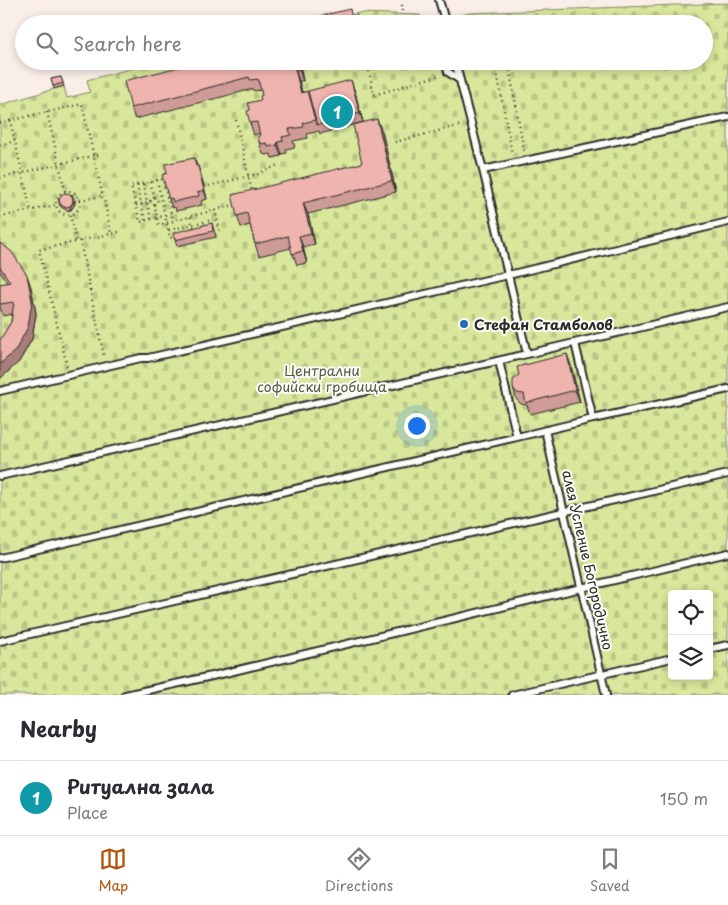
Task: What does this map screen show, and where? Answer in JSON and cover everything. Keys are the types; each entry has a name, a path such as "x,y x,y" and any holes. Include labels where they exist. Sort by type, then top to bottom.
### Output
{"lane":[{"path":"438,0 443,15"},
{"path":"457,70 526,354"},
{"path":"448,72 460,80"},
{"path":"483,170 728,117"},
{"path":"0,391 508,275 728,222"},
{"path":"0,476 728,307"},
{"path":"575,343 593,419"},
{"path":"500,361 516,437"},
{"path":"0,558 728,389"},
{"name":"алея Успение Богородично","path":"545,430 606,695"},
{"path":"0,641 728,474"},
{"path":"125,695 222,674 728,553"},
{"path":"713,648 728,645"},
{"path":"512,695 668,659"}],"path":[{"path":"402,4 402,10"},
{"path":"369,70 374,95 448,72"},
{"path":"497,70 514,163"},
{"path":"510,70 525,161"},
{"path":"0,122 82,104 102,193 101,196 104,199 112,234"},
{"path":"47,112 65,193"},
{"path":"10,120 31,211"},
{"path":"236,120 254,199"},
{"path":"396,142 471,123"},
{"path":"0,145 15,142"},
{"path":"0,178 101,154"},
{"path":"204,187 258,174 278,165"},
{"path":"171,214 140,222 131,186 163,179 173,221"},
{"path":"157,180 159,199 170,238 178,236"},
{"path":"150,182 154,197"},
{"path":"143,184 149,202 151,219"},
{"path":"137,185 145,220"},
{"path":"71,192 76,195 79,201 79,207 76,212 70,215 59,211 57,200 60,194 71,192"},
{"path":"75,201 101,196"},
{"path":"154,204 159,199 168,196"},
{"path":"154,197 159,199"},
{"path":"149,202 154,197"},
{"path":"136,205 149,202 154,204"},
{"path":"154,204 159,225 238,204"},
{"path":"0,217 58,205"},
{"path":"69,210 78,241 106,366"},
{"path":"215,210 220,232"},
{"path":"190,217 194,232"},
{"path":"169,230 217,218"},
{"path":"211,228 219,226"},
{"path":"69,375 39,250 119,232"}],"green space":[{"name":"Централни софийски гробища","path":"728,3 728,695 0,695 0,105 64,86 67,98 90,92 87,80 125,70 713,70 713,15 460,15 470,13"},
{"name":"Централни софийски гробища","path":"359,13 420,15 351,15"}],"building":[{"path":"350,9 351,15 324,15"},
{"path":"167,70 295,70 301,93 307,91 315,120 303,123 304,127 289,129 291,135 282,137 283,141 278,142 277,145 268,147 267,143 262,144 259,142 258,136 260,136 257,122 250,123 247,111 250,110 248,103 261,100 260,96 262,95 258,79 250,80 249,77 131,108 124,81"},
{"path":"61,77 63,83 53,86 51,79"},
{"path":"351,80 360,113 317,125 308,91"},
{"path":"377,119 392,181 303,203 311,233 299,236 303,251 292,254 288,236 255,244 247,213 237,216 232,195 362,163 353,125"},
{"path":"194,158 204,190 198,192 199,196 173,202 172,198 169,199 162,175 167,173 165,164"},
{"path":"63,193 69,193 73,200 69,207 63,207 59,203 59,197"},
{"path":"212,223 213,231 175,240 173,233"},
{"path":"0,243 11,251 27,275 32,301 28,327 15,351 0,364 0,340 11,322 14,302 0,304 0,284 10,282 0,267"},
{"path":"567,354 575,390 526,403 524,394 517,393 513,388 513,380 519,375 517,367"}],"place":[{"name":"Ритуална зала","path":"337,112"},
{"name":"Стефан Стамболов","path":"464,324"}]}
